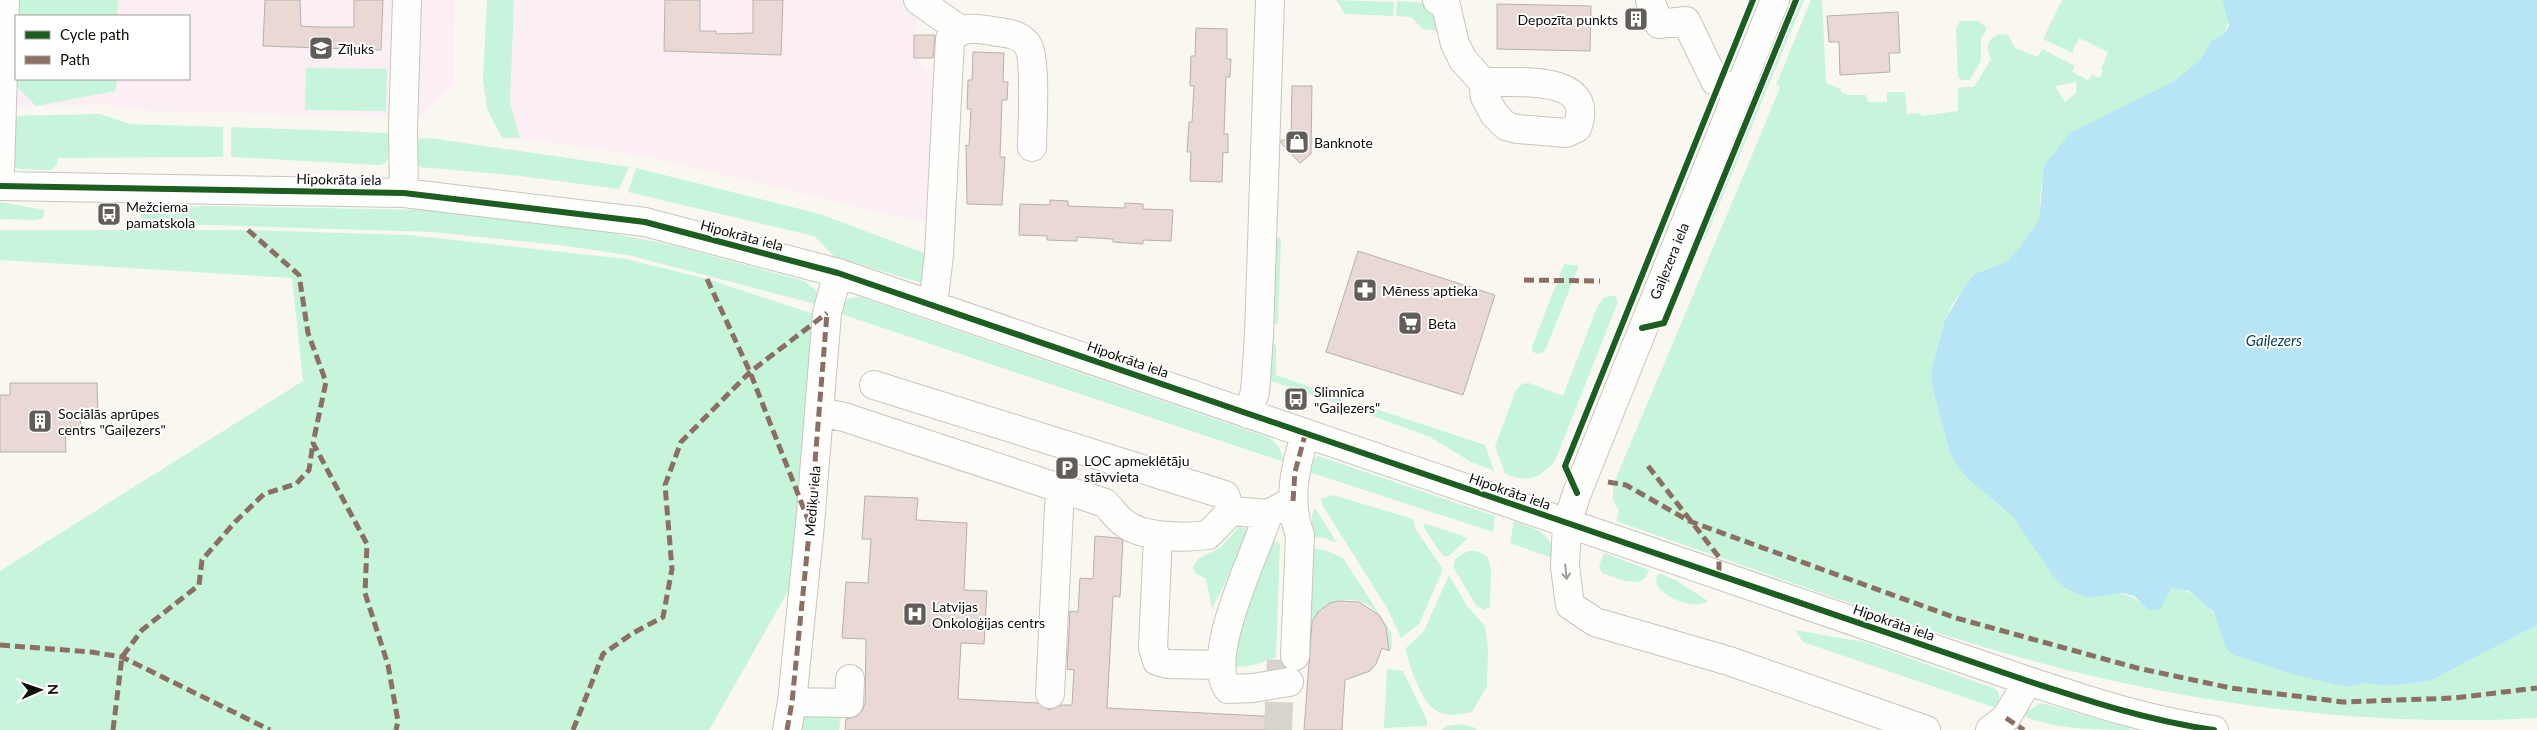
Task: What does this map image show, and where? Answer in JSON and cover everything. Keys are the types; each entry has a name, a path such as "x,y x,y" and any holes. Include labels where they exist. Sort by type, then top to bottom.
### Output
{"street":[{"path":"0,174 1,79 5,0"},
{"path":"404,193 403,129 407,0"},
{"path":"918,0 960,30"},
{"path":"1248,414 1255,392 1259,335 1270,0"},
{"path":"1437,0 1446,6 1454,44 1463,60 1483,82"},
{"path":"1650,0 1659,24 1686,21 1714,81 1738,91"},
{"name":"Gaiļezera iela","path":"1775,0 1584,473 1567,524 1565,567 1570,605 1595,622 1729,661 1926,730"},
{"path":"933,305 938,255 950,39 960,30 974,28 1016,35 1027,45 1033,63 1032,147"},
{"name":"Hipokrāta iela","path":"0,186 404,193 645,222 838,273 1305,435 2028,681 2125,712 2186,728 2214,730"},
{"name":"Mediķu iela","path":"787,730 792,702 820,412 827,313 838,273"},
{"path":"874,385 1225,495 1231,511"},
{"path":"912,440 916,418 923,400"},
{"path":"820,412 844,417 1106,503 1125,524 1158,536 1184,538 1208,535 1231,511 1285,511"},
{"path":"1285,511 1300,535 1289,664 1253,688 1228,689 1222,682 1221,665 1222,649 1228,622 1285,511 1305,435"},
{"path":"1050,694 1060,489"},
{"path":"1158,536 1153,648 1157,661 1168,664 1221,665"},
{"path":"792,702 850,703 850,679"},
{"path":"1990,730 2006,718 2028,681"}],"shaded area":[{"name":"Zīļuks","path":"0,0 455,0 453,86 418,118 123,110 102,102 98,105 0,107"},
{"path":"514,0 907,0 902,9 916,16 914,58 935,74 925,223 644,156 520,138 510,102"}],"green space":[{"path":"12,0 118,0 117,15 15,15 15,80 118,80 115,91 36,106 10,80"},
{"path":"487,0 514,0 510,102 520,138 502,138 487,109 483,80"},
{"path":"1336,0 1394,2 1393,16 1345,14"},
{"path":"1800,0 1804,0 1705,239 1703,238"},
{"path":"1811,0 1822,0 1826,83 1841,89 1841,92 1848,95 1866,95 1868,102 1887,102 1887,92 1905,92 1907,114 1921,113 1921,116 1958,111 1958,89 1974,87 1991,59 1988,48 1990,40 1997,35 2008,35 2015,48 2038,57 2042,49 2075,66 2072,72 2088,80 2092,74 2100,78 2103,71 2101,69 2108,52 2079,38 2072,53 2043,39 2062,0 2222,0 2228,19 2225,33 2211,41 2201,59 2173,82 2130,105 2041,185 2039,220 2019,248 2006,262 1974,274 1952,305 1945,320 1932,368 1932,386 1949,450 1968,479 2013,517 2024,531 2109,593 2131,597 2149,610 2163,599 2170,588 2188,592 2197,597 2212,611 2221,628 2222,637 2347,687 2365,683 2387,686 2430,681 2537,625 2537,718 2458,720 2378,718 2299,712 2143,687 1989,649 1914,625 1616,521 1619,510 1613,500 1613,485 1780,87 1776,85","holes":["2077,82 2076,93 2065,102 2055,86"]},
{"path":"1397,1 1426,5 1433,13 1440,29 1438,31 1423,29 1411,17 1396,16"},
{"path":"1960,21 1978,21 1987,28 1981,39 1981,60 1970,80 1962,80 1958,77 1956,29"},
{"path":"306,68 387,69 386,111 305,110"},
{"path":"100,114 130,124 223,127 223,157 58,158 57,164 51,170 19,169 13,165 9,116"},
{"path":"231,127 390,133 388,159 384,164 378,165 231,157"},
{"path":"430,138 629,167 619,189 520,176 420,167 416,162 415,139"},
{"path":"636,168 820,214 929,255 922,283 835,257 814,236 628,192"},
{"path":"0,202 45,210 43,218 36,220 0,219"},
{"path":"202,206 434,210 586,228 672,245 804,281 816,290 819,305 628,255 559,245 432,232 143,223 140,220 142,212"},
{"path":"0,230 248,230 408,235 626,259 707,279 817,315 811,344 791,586 709,730 0,730 0,571 303,381 292,278 0,260"},
{"path":"1279,237 1281,239 1278,323 1273,324 1275,239"},
{"path":"1564,264 1579,266 1546,348 1544,352 1537,354 1532,351 1532,347"},
{"path":"1615,296 1618,302 1555,461 1544,472 1533,478 1527,479 1505,474 1495,446 1516,390 1522,384 1529,383 1563,396 1598,305 1604,297"},
{"path":"860,297 1270,438 1279,447 1284,462 841,314 842,304 850,298"},
{"path":"1274,343 1276,346 1276,375 1342,398 1340,404 1265,379 1271,345"},
{"path":"1358,403 1485,445 1494,471 1471,462 1430,437 1359,411"},
{"path":"1318,456 1495,516 1493,532 1309,472 1311,462"},
{"path":"1333,495 1413,519 1416,530 1443,569 1419,624 1401,638 1387,608 1323,506 1321,499"},
{"path":"1315,508 1336,541 1312,537 1312,515"},
{"path":"1514,521 1536,529 1547,537 1551,543 1555,559 1510,543"},
{"path":"1424,523 1468,538 1449,556 1443,556 1424,528"},
{"path":"1239,527 1251,530 1212,609 1206,579 1195,573 1193,567 1199,558 1220,548"},
{"path":"1269,539 1280,544 1276,657 1249,666 1232,666 1228,639"},
{"path":"1311,548 1328,551 1343,558 1391,632 1392,647 1389,651 1386,632 1381,618 1369,606 1360,602 1351,600 1333,604 1324,609 1310,625 1308,620"},
{"path":"1468,551 1477,551 1488,557 1491,570 1490,607 1483,610 1476,605 1453,567 1456,558"},
{"path":"1604,553 1649,570 1646,577 1639,582 1624,581 1602,573 1599,566"},
{"path":"1661,574 1677,581 1708,601 1702,604 1687,603 1665,593 1656,583 1657,575"},
{"path":"1449,575 1467,606 1485,626 1488,649 1487,686 1472,712 1451,715 1436,711 1425,700 1411,669 1406,648 1424,631"},
{"path":"1795,630 1864,642 1996,689 1999,693 2000,705 1996,708 1803,642"},
{"path":"1387,669 1403,671 1427,720 1427,726 1384,728"},
{"path":"2042,703 2133,730 2060,726 2020,714"},
{"path":"841,712 839,730 796,730 798,716"},
{"path":"1460,724 1477,730 1442,730 1446,726"}],"water":[{"name":"Gaiļezers","path":"2222,0 2537,0 2537,625 2430,681 2387,686 2365,683 2347,687 2292,674 2234,655 2226,648 2214,612 2189,591 2171,588 2160,610 2149,610 2134,596 2123,593 2087,598 2065,588 2054,577 2013,517 1968,479 1957,465 1949,450 1932,386 1932,367 1945,320 1962,291 1974,274 2006,262 2019,248 2039,220 2044,166 2070,133 2173,82 2201,59 2211,41 2225,33 2229,26"}],"building":[{"path":"265,0 300,0 301,26 354,27 354,0 383,0 381,50 263,46"},
{"path":"665,0 700,0 700,31 716,31 716,34 753,33 753,0 783,0 781,55 664,51"},
{"path":"1497,4 1591,6 1590,51 1497,49"},
{"path":"1898,12 1900,53 1889,53 1890,72 1840,75 1839,42 1829,42 1827,16"},
{"path":"1196,28 1227,29 1227,59 1231,59 1230,77 1226,77 1224,134 1228,134 1228,153 1223,152 1222,182 1190,181 1191,152 1187,152 1189,122 1192,122 1194,86 1190,86 1191,56 1195,56"},
{"path":"914,35 935,35 933,58 914,58"},
{"path":"973,52 1004,53 1003,82 1008,82 1007,100 1002,100 1000,157 1005,157 1002,205 967,204 966,145 969,146 971,109 967,109 968,80 972,80"},
{"path":"1292,86 1312,86 1311,154 1300,163 1281,143 1281,140 1291,140"},
{"path":"1050,200 1068,201 1068,206 1125,208 1125,203 1143,204 1143,209 1173,210 1171,241 1143,240 1143,244 1113,242 1113,239 1077,237 1077,241 1047,240 1047,236 1019,235 1020,204 1050,205"},
{"name":"Beta","path":"1358,251 1495,295 1463,395 1326,352"},
{"name":"Sociālās aprūpes centrs \"Gaiļezers\"","path":"10,383 97,383 98,416 80,417 81,426 65,427 66,452 0,452 0,395 10,395"},
{"name":"Latvijas Onkoloģijas centrs","path":"865,496 918,498 916,520 967,523 964,590 987,591 984,644 961,643 958,699 1038,703 1049,710 1061,705 1072,705 1074,670 1067,669 1070,611 1078,612 1080,578 1093,579 1095,536 1118,538 1123,540 1120,597 1113,596 1107,708 1282,717 1281,730 845,730 846,719 857,716 865,704 866,639 842,638 846,582 868,583 871,539 862,539"},
{"path":"1339,601 1359,602 1379,615 1386,627 1389,651 1382,648 1376,664 1370,671 1345,680 1342,730 1304,730 1312,622 1318,612 1330,603"}],"tunnel":[{"path":"1278,730 1281,655"}],"marked path":[{"path":"248,230 299,275 308,333 326,382 313,443 367,544 365,593 388,665 398,721 396,730"},
{"path":"707,279 750,372 809,522"},
{"path":"1524,280 1600,281"},
{"path":"573,730 603,654 633,633 663,617 672,569 665,485 681,442 750,372 827,313"},
{"path":"787,730 792,702 810,524 827,313"},
{"path":"1293,501 1295,472 1305,435"},
{"path":"113,730 122,657 142,630 199,585 202,560 235,522 264,494 296,484 309,470 313,443"},
{"path":"1648,466 1719,557 1719,575"},
{"path":"1608,482 1626,485 1689,521 1956,618 2137,668 2231,688 2343,702 2454,698 2537,688"},
{"path":"0,645 91,652 122,657 270,730"},
{"path":"2006,718 2024,730"}],"cycle path":[{"path":"1577,493 1565,466 1753,0"},
{"path":"1642,328 1664,323 1796,0"},
{"path":"0,186 404,193 645,222 838,273 2028,681 2143,716 2214,730"}],"place":[{"name":"Depozīta punkts","path":"1636,19"},
{"name":"Zīļuks","path":"321,48"},
{"name":"Banknote","path":"1297,142"},
{"name":"Mežciema pamatskola","path":"109,214"},
{"name":"Mēness aptieka","path":"1365,290"},
{"name":"Beta","path":"1410,323"},
{"name":"Slimnīca \"Gaiļezers\"","path":"1296,399"},
{"name":"Sociālās aprūpes centrs \"Gaiļezers\"","path":"40,421"},
{"name":"LOC apmeklētāju stāvvieta","path":"1067,468"},
{"name":"Latvijas Onkoloģijas centrs","path":"915,614"}]}
